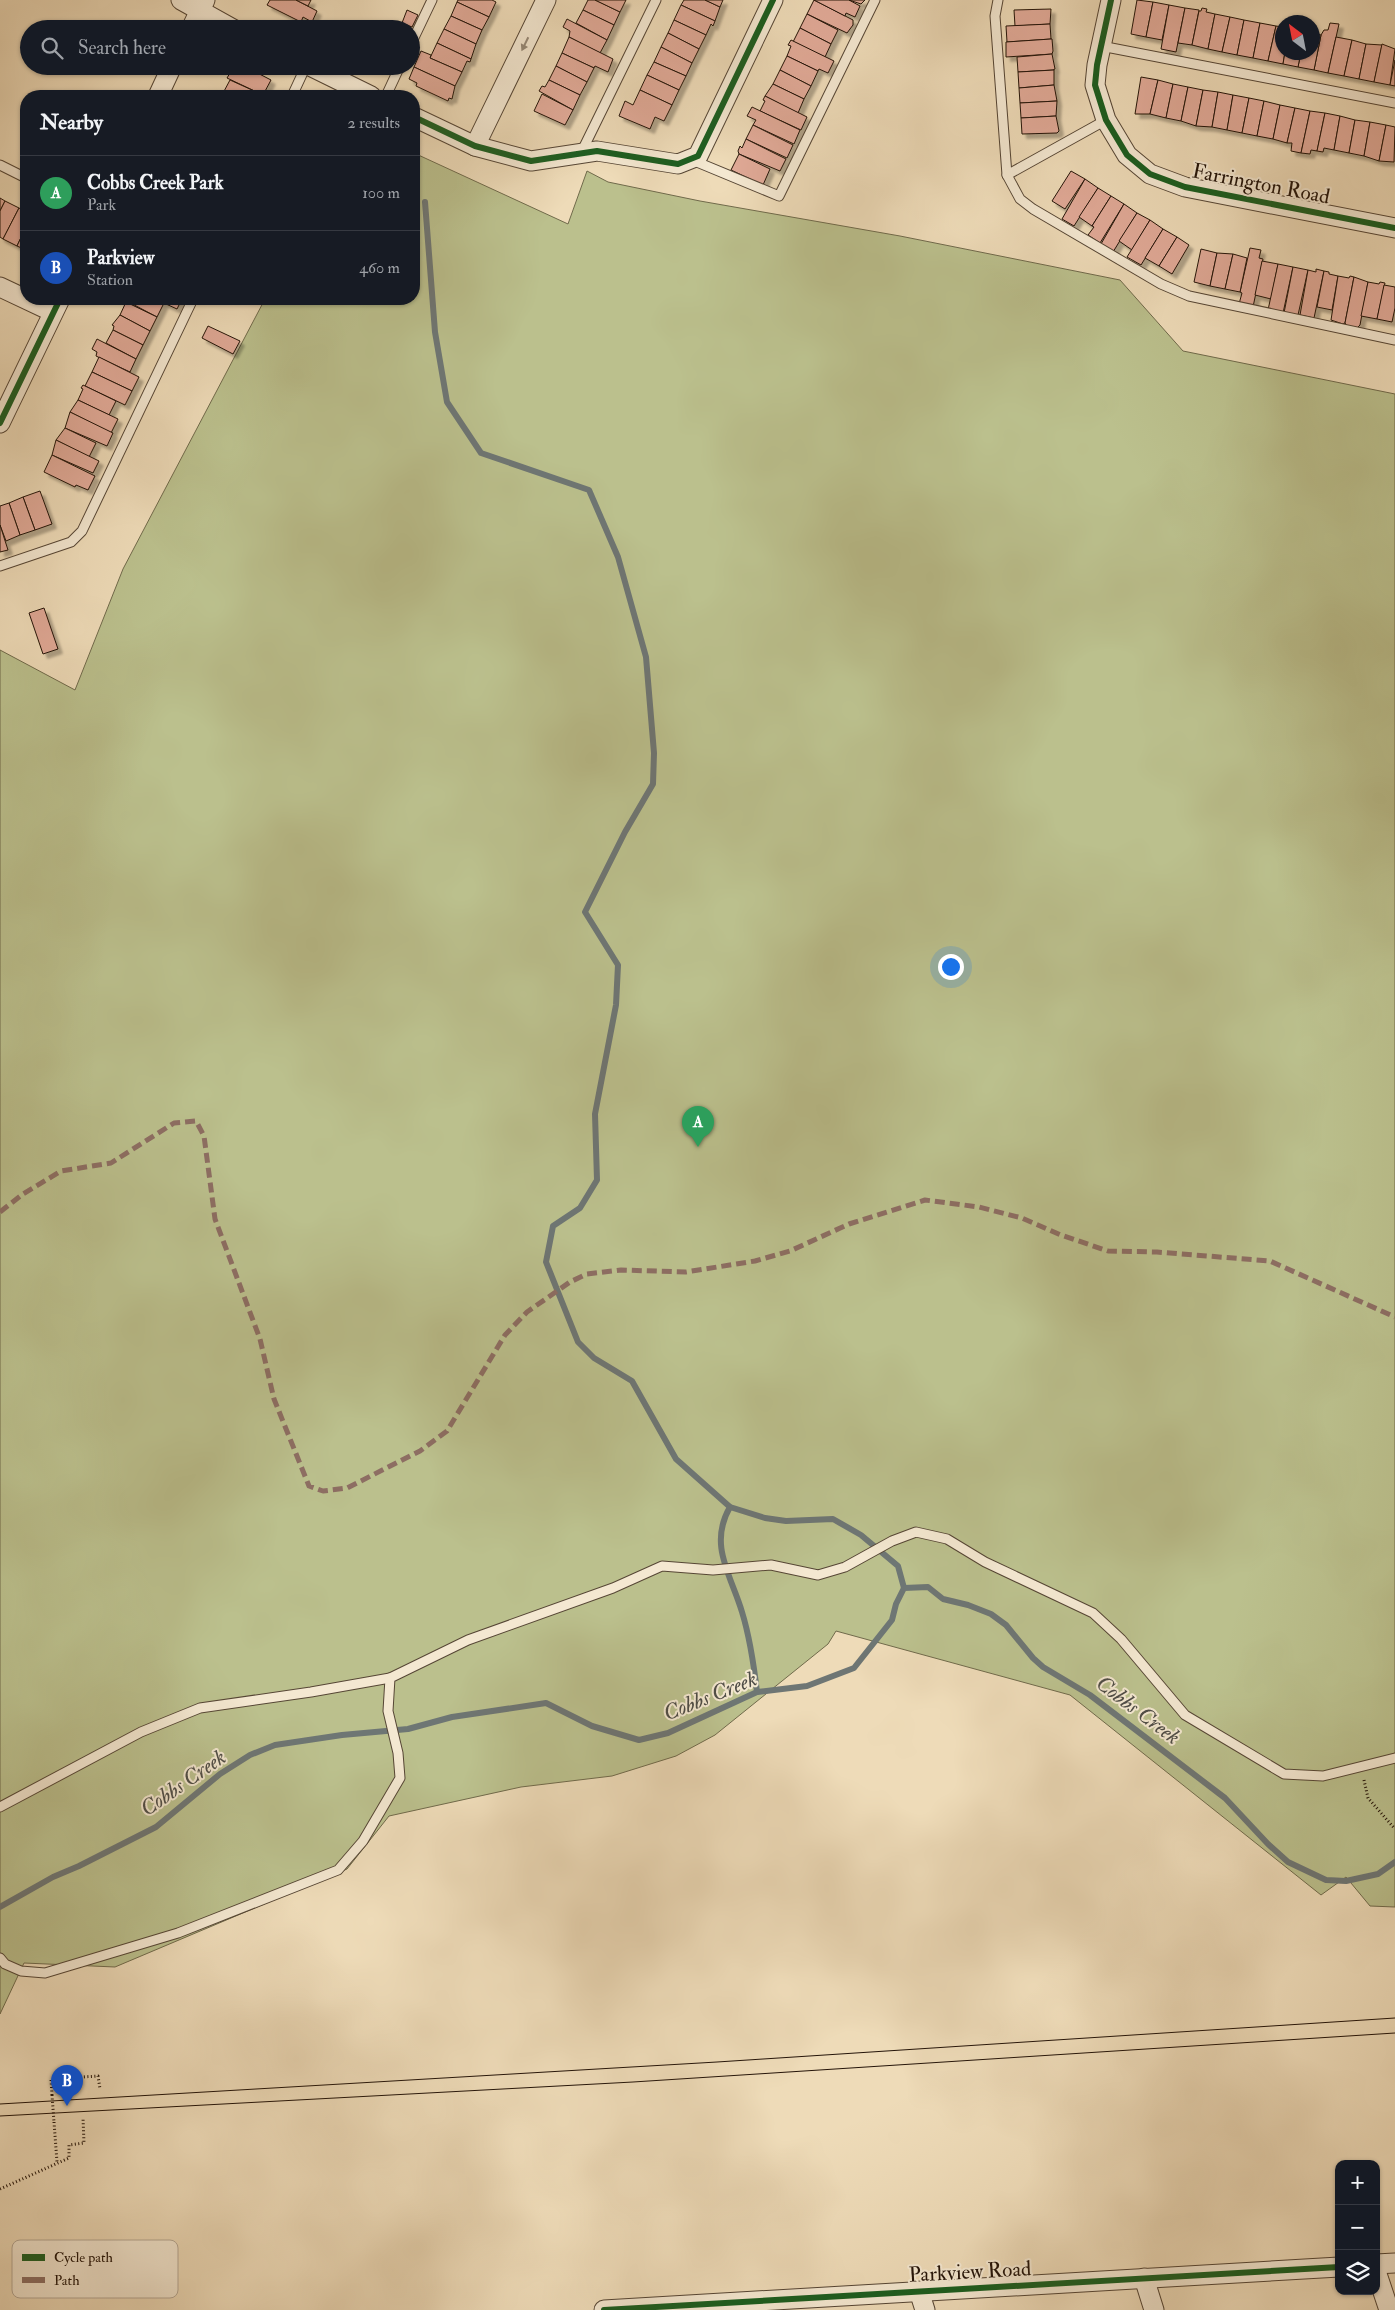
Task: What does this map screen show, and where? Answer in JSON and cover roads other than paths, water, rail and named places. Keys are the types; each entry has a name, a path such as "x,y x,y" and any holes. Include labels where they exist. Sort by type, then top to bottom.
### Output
{"street":[{"path":"181,0 202,5 221,20"},
{"path":"475,146 546,0"},
{"path":"420,120 475,146 531,161 597,151 678,164 698,156 773,0"},
{"name":"Farrington Road","path":"1111,0 1095,85 1106,120 1128,155 1150,174 1185,187 1395,228"},
{"path":"195,20 202,5"},
{"path":"161,90 168,75"},
{"path":"328,75 359,90"},
{"path":"0,286 20,293"},
{"path":"0,423 6,396 56,306"},
{"path":"1380,2264 1395,2263"},
{"name":"Parkview Road","path":"604,2310 688,2308 1335,2266"},
{"path":"1144,2278 1154,2310"},
{"path":"1380,2283 1389,2310"},
{"path":"918,2292 925,2310"}],"lane":[{"path":"420,25 432,0"},
{"path":"581,154 656,0"},
{"path":"690,159 779,196 875,0"},
{"path":"998,0 995,16 1006,175 1020,198 1033,209 1161,284 1189,296 1395,340"},
{"path":"1101,46 1395,103"},
{"path":"295,90 302,75"},
{"path":"389,90 396,75"},
{"path":"1006,175 1106,120"},
{"path":"0,165 20,175"},
{"path":"0,566 71,542 82,531 190,305"},
{"path":"0,1807 142,1732 200,1708 311,1692 390,1678 468,1640 613,1588 662,1566 713,1570 771,1565 818,1575 845,1567 892,1541 916,1532 947,1539 986,1562 1093,1614 1121,1639 1184,1715 1284,1774 1323,1776 1395,1758"},
{"path":"0,1958 5,1964 21,1971 46,1973 178,1933 338,1870 363,1841 400,1778 398,1753 388,1711 390,1678"}],"waterway":[{"path":"425,202 435,332 447,402 481,453 589,490 618,557 646,657 654,753 653,784 625,832 585,912 618,965 616,1005 595,1114 597,1180 580,1208 553,1226 546,1262 578,1342 594,1358 632,1381 676,1459 730,1507 765,1518 786,1521 833,1519 861,1535 898,1566 904,1588"},
{"path":"730,1507 721,1534 721,1547 747,1632 757,1692"},
{"name":"Cobbs Creek","path":"0,1907 53,1877 156,1827 220,1774 250,1755 275,1745 342,1735 408,1729 452,1717 546,1703 592,1726 639,1740 668,1733 757,1692 807,1686 854,1668 892,1620 896,1604 904,1588 928,1587 943,1599 968,1605 991,1614 1006,1625 1033,1658 1043,1667 1090,1695 1225,1798 1268,1844 1288,1862 1326,1880 1346,1881 1378,1874 1395,1862"}],"tram line":[{"path":"0,2104 717,2062 1395,2018"},
{"path":"0,2116 633,2082 1395,2033"}],"place":[{"name":"Cobbs Creek Park","path":"698,1147"},
{"name":"Parkview","path":"67,2106"}]}
